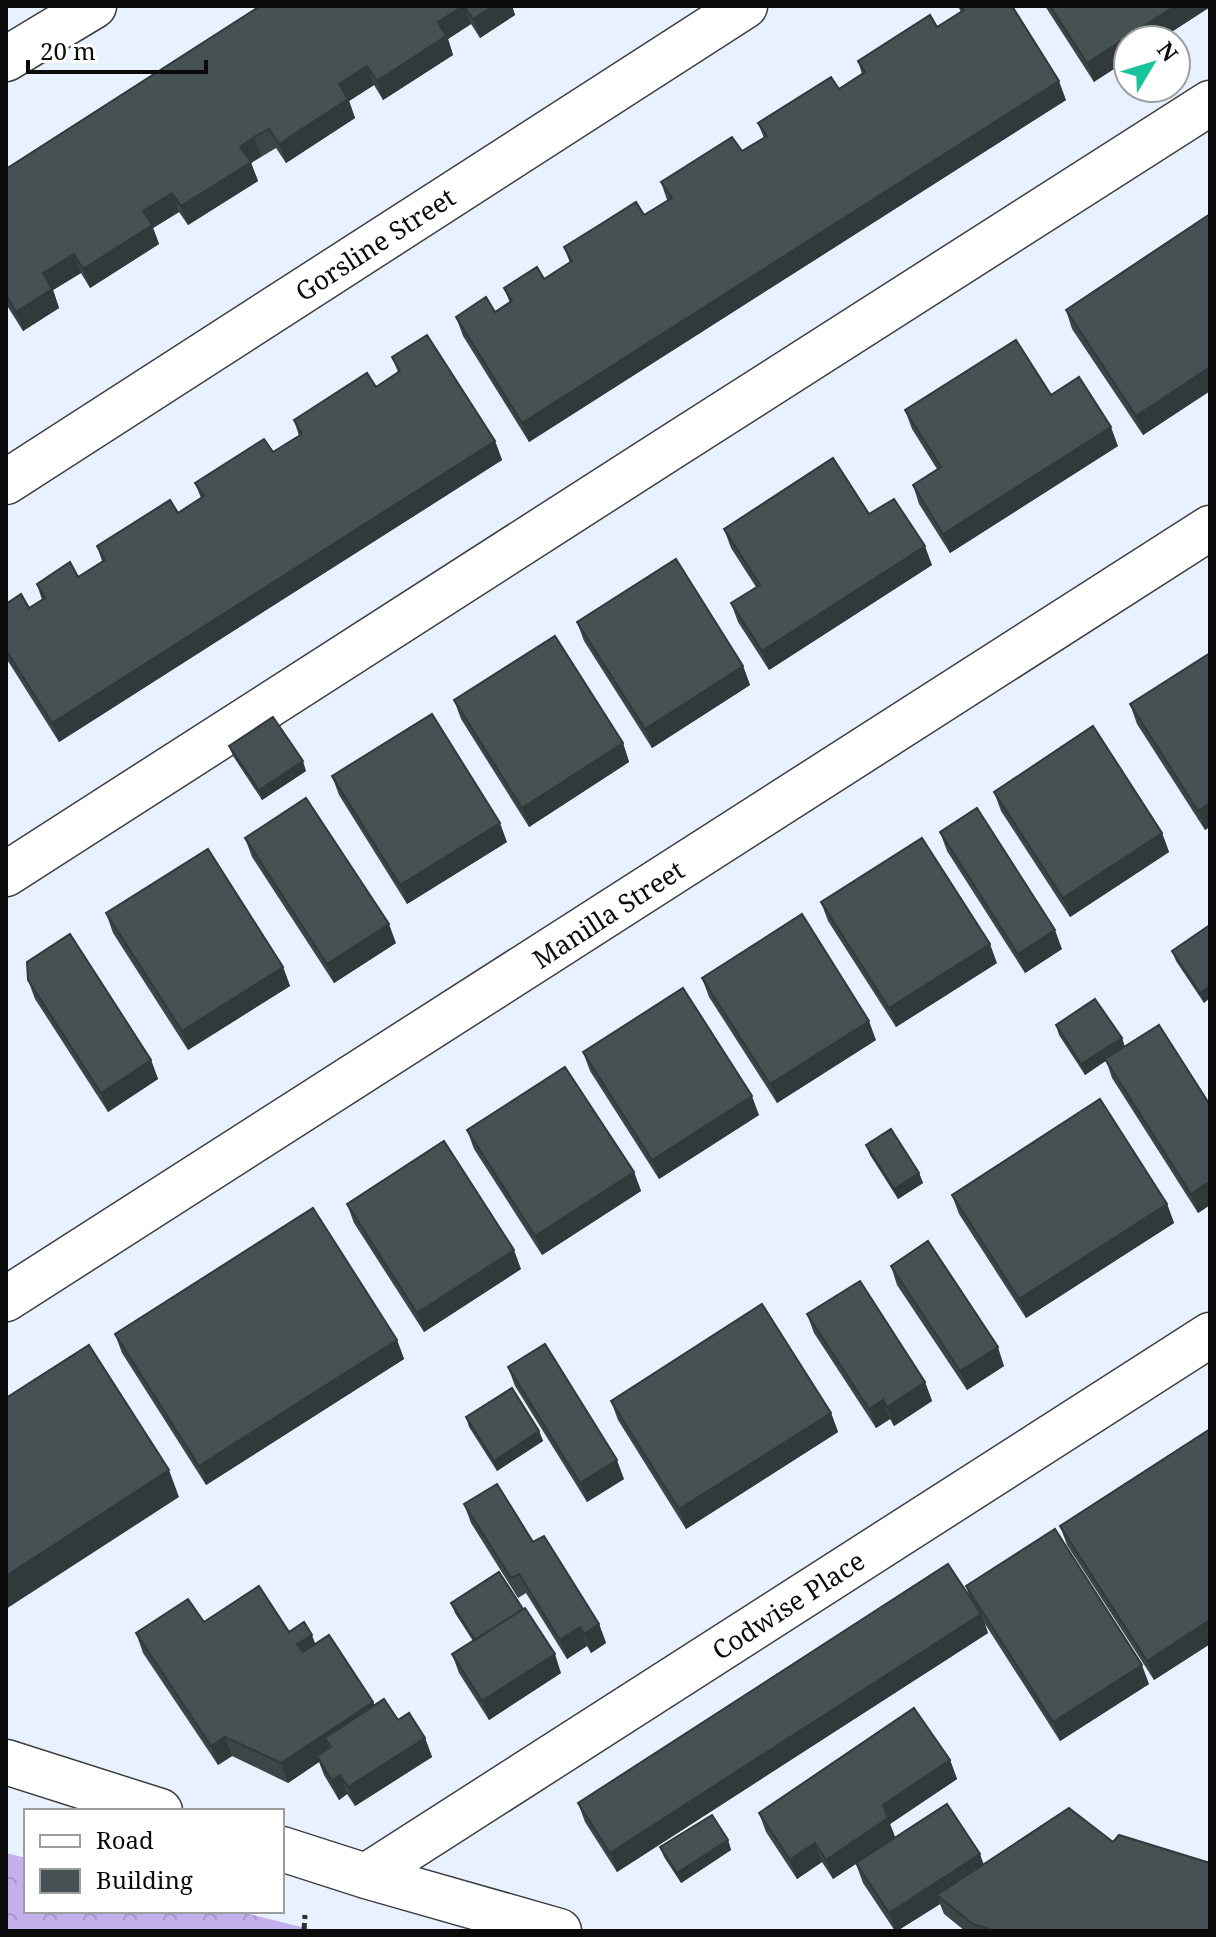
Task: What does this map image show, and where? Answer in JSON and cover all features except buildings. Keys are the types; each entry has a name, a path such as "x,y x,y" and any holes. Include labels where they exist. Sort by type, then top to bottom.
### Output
{"street":[{"path":"6,59 94,6"},
{"name":"Gorsline Street","path":"6,482 745,6"},
{"path":"6,874 1210,103"},
{"name":"Manilla Street","path":"6,1299 1210,528"},
{"name":"Codwise Place","path":"366,1876 1210,1335"},
{"path":"6,1762 154,1809"},
{"path":"284,1850 559,1931"}],"path":[{"path":"304,1931 305,1915"}],"green space":[{"path":"6,1853 24,1858 24,1913 245,1913 317,1931 6,1931"}]}
